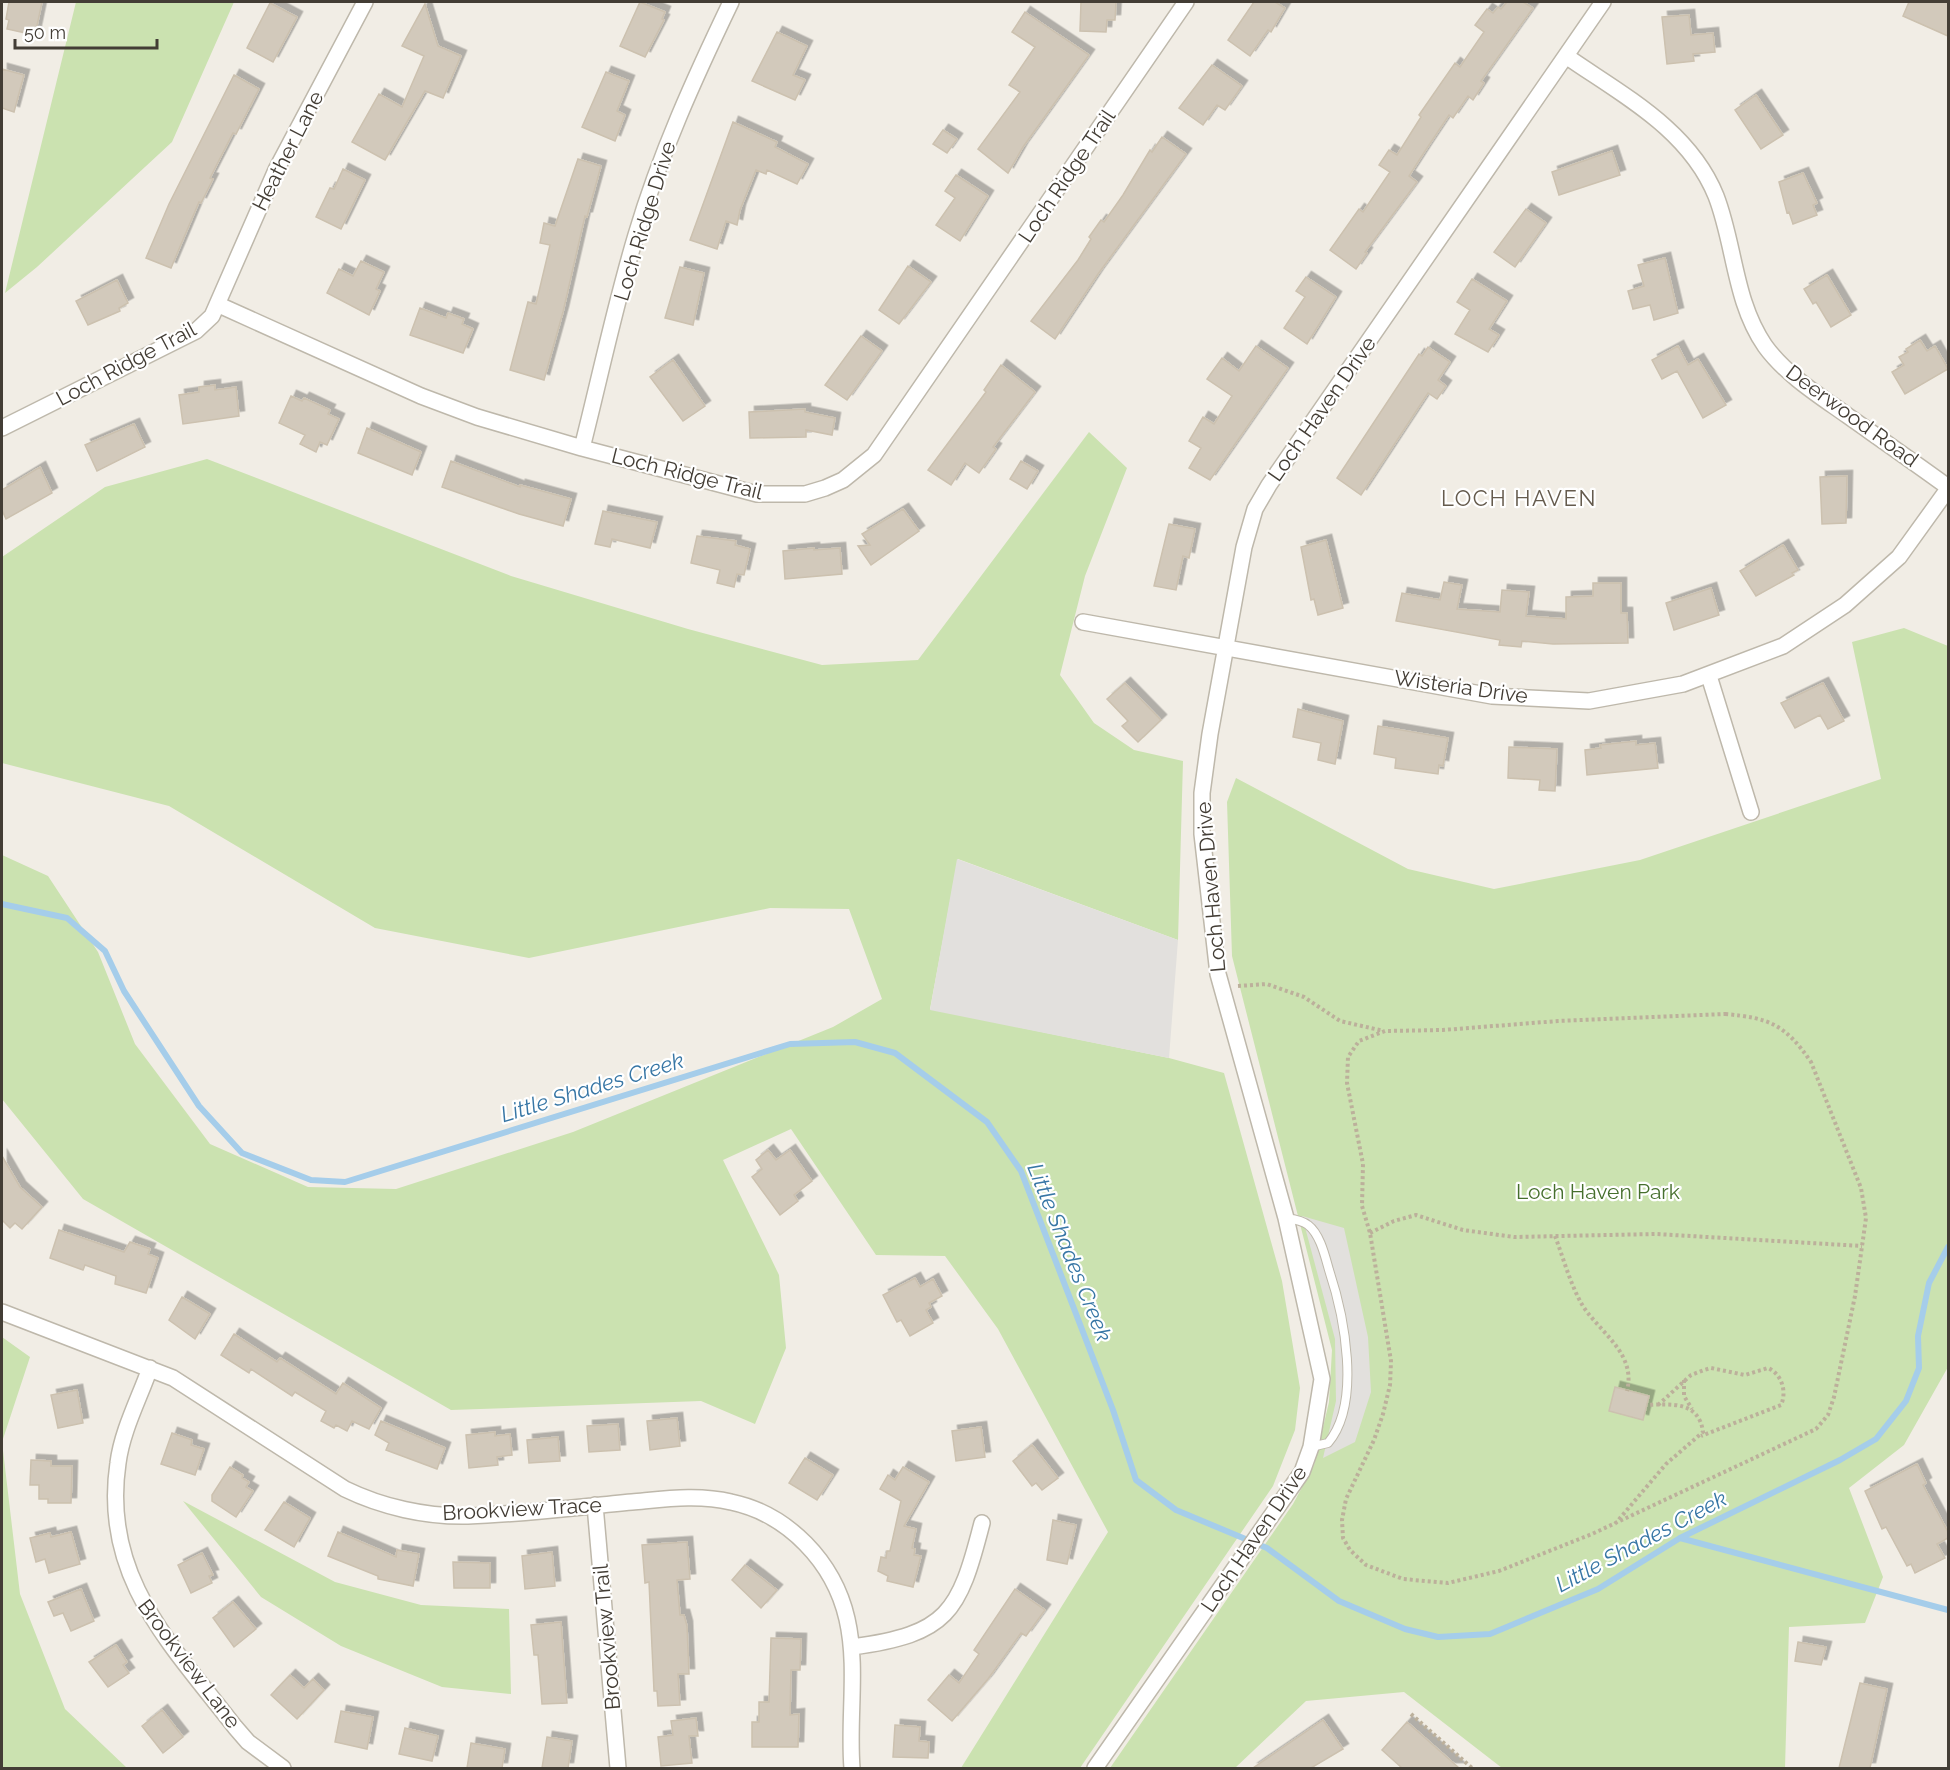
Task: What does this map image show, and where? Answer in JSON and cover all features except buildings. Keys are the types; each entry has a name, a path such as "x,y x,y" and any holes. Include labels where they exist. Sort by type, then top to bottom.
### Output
{"street":[{"name":"Heather Lane","path":"219,304 276,170 364,2"},
{"name":"Loch Ridge Drive","path":"582,448 636,235 682,109 731,2"},
{"name":"Loch Ridge Trail","path":"2,428 195,331 212,316 219,304 421,396 519,431 757,494 779,496 805,494 825,488 859,469 874,455 892,432 1186,2"},
{"name":"Loch Haven Drive","path":"1095,1768 1235,1571 1302,1472 1311,1447 1322,1380 1286,1218 1218,974 1207,886 1202,793 1244,547 1255,509 1603,2"},
{"name":"Deerwood Road","path":"1566,56 1667,127 1689,148 1716,196 1742,298 1764,344 1776,360 1815,392 1948,488"},
{"name":"Wisteria Drive","path":"1083,622 1492,696 1589,701 1683,684 1784,646 1845,605 1899,557 1948,488"},
{"path":"1709,676 1751,812"},
{"name":"Brookview Trace","path":"2,1312 150,1368 194,1391 335,1483 377,1502 425,1513 468,1516 688,1497 708,1498 742,1505 771,1518 803,1540 828,1572 847,1617 852,1647 852,1768"},
{"name":"Brookview Lane","path":"150,1368 124,1436 118,1462 116,1517 128,1573 151,1618 235,1726 248,1742 283,1768"},
{"name":"Brookview Trail","path":"595,1505 618,1768"},
{"path":"852,1647 911,1636 933,1625 959,1595 969,1574 982,1523"}],"lane":[{"path":"1286,1218 1308,1225 1317,1236 1338,1295 1346,1336 1348,1369 1341,1422 1328,1443 1311,1447"}],"path":[{"path":"1223,992 1242,985 1267,984 1304,997 1340,1021 1385,1031 1443,1030 1558,1021 1725,1014 1759,1017 1778,1025 1790,1035 1811,1062 1861,1188 1866,1218 1857,1287 1834,1397 1828,1415 1816,1430 1614,1525 1499,1570 1448,1583 1403,1578 1366,1565 1350,1550 1343,1538 1341,1520 1346,1498 1374,1440 1390,1377 1389,1335 1376,1279 1370,1233 1362,1206 1363,1164 1347,1083 1348,1057 1359,1041 1385,1031"},
{"path":"1370,1233 1394,1221 1416,1215 1463,1230 1514,1237 1656,1234 1862,1246"},
{"path":"1555,1236 1581,1302 1622,1353 1629,1369 1627,1391"},
{"path":"1614,1525 1666,1464 1701,1436 1781,1405 1784,1390 1778,1376 1768,1368 1739,1375 1711,1368 1684,1380 1658,1405"},
{"path":"1684,1380 1684,1396 1702,1427 1701,1436"},
{"path":"1647,1406 1673,1404 1692,1410"},
{"path":"1702,1427 1717,1430"},
{"path":"1412,1714 1472,1768"}],"green space":[{"path":"76,2 234,2 172,142 37,267 5,293"},
{"path":"1089,432 1127,468 1085,576 1060,675 1094,723 1134,750 1183,761 1178,940 958,859 930,1009 1169,1058 1224,1073 1282,1281 1300,1388 1295,1430 1273,1486 1080,1768 961,1768 1108,1532 998,1329 945,1256 876,1255 791,1129 723,1160 779,1275 786,1348 755,1424 701,1401 451,1410 83,1199 2,1099 2,855 48,876 98,952 135,1044 210,1144 308,1187 396,1189 573,1132 833,1027 882,999 849,909 770,908 529,958 375,928 169,806 2,763 2,557 105,487 207,459 511,576 688,629 822,665 918,660"},
{"name":"Loch Haven Park","path":"1904,628 1948,646 1948,1367 1904,1445 1849,1488 1883,1577 1865,1623 1789,1627 1785,1768 1502,1768 1404,1692 1306,1701 1235,1768 1110,1768 1293,1504 1314,1465 1329,1402 1332,1350 1232,956 1227,802 1236,778 1408,869 1494,889 1640,860 1881,779 1852,642"},
{"path":"2,1337 30,1357 2,1442"},
{"path":"2,1442 20,1594 65,1709 127,1768 2,1768"},
{"path":"183,1501 335,1582 421,1605 509,1609 511,1694 442,1687 341,1646 261,1597"}],"shaded area":[{"path":"957,859 1178,940 1169,1058 930,1010"},
{"path":"1302,1216 1344,1228 1368,1337 1371,1392 1355,1442 1323,1458 1336,1401 1335,1339"}],"waterway":[{"name":"Little Shades Creek","path":"2,904 67,918 105,951 124,991 199,1106 242,1153 311,1180 345,1182 790,1044 855,1042 895,1053 987,1122 1021,1171 1113,1410 1136,1480 1176,1510 1267,1548 1339,1601 1405,1629 1438,1637 1490,1634 1598,1589 1680,1538 1840,1460 1876,1439 1906,1401 1919,1368 1918,1336 1929,1283 1948,1247"},
{"path":"1680,1538 1948,1610"}],"district":[{"name":"LOCH HAVEN","path":"1519,498"}]}
